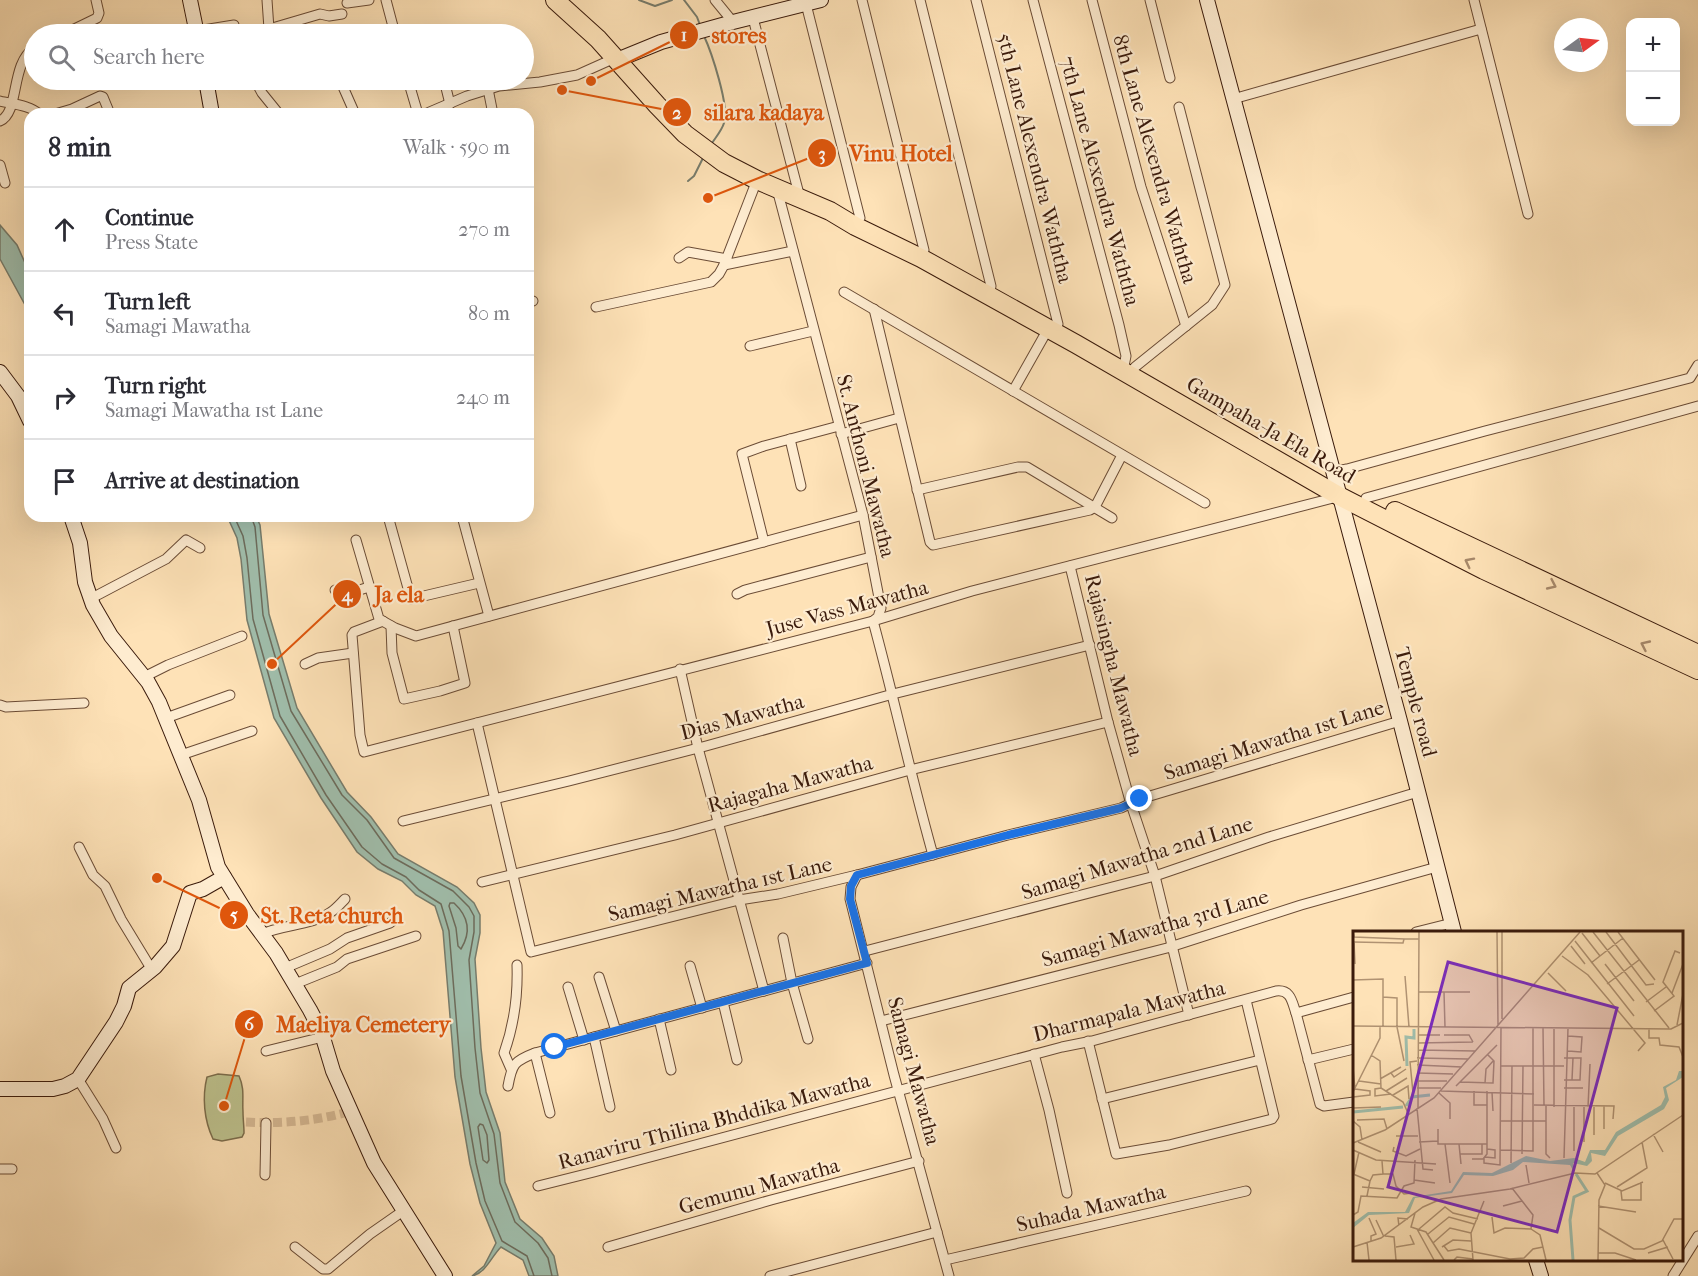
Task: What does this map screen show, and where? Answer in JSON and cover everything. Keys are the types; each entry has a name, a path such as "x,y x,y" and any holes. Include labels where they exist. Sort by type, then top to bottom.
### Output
{"highway":[{"name":"Gampaha-Ja Ela Road","path":"557,1 598,39 685,134 711,155 757,180 830,211 855,226 990,291"},
{"name":"Gampaha-Ja Ela Road","path":"830,211 860,218 924,250 990,291 1336,483 1484,570 1698,670"},
{"name":"Gampaha-Ja Ela Road","path":"1336,483 1698,654"}],"street":[{"path":"90,24 99,13 96,0"},
{"path":"190,0 195,24"},
{"path":"266,24 267,0"},
{"path":"347,3 369,0"},
{"path":"386,0 392,24"},
{"path":"715,0 733,22"},
{"path":"534,82 577,75 661,42 822,0"},
{"path":"862,0 924,250"},
{"path":"920,0 990,291"},
{"name":"5th Lane Alexendra Waththa","path":"976,0 1053,326"},
{"name":"7th Lane Alexendra Waththa","path":"1034,0 1119,325 1128,369"},
{"name":"8th Lane Alexendra Waththa","path":"1092,0 1142,187 1186,326"},
{"path":"1150,0 1170,78"},
{"name":"Temple road","path":"1207,0 1453,928"},
{"path":"1474,0 1528,214"},
{"path":"806,4 860,218"},
{"path":"289,24 320,14 329,16 342,14"},
{"path":"753,18 800,198"},
{"path":"1233,99 1481,29"},
{"path":"0,121 9,114 24,57"},
{"path":"208,90 211,108"},
{"path":"260,90 274,108"},
{"path":"344,90 352,108"},
{"path":"411,90 416,108"},
{"path":"446,90 450,104"},
{"path":"440,108 485,90"},
{"path":"488,90 492,108"},
{"path":"74,108 100,96 104,97 108,108"},
{"path":"0,101 28,108"},
{"path":"1128,369 1212,305 1225,285 1179,106"},
{"path":"0,165 5,183"},
{"path":"596,307 711,282 719,274 725,262 757,180"},
{"name":"St. Anthoni Mawatha","path":"777,189 863,515 881,608 878,617 873,621 933,855"},
{"path":"679,258 688,252 725,262 793,251"},
{"path":"844,292 1205,503"},
{"path":"874,309 899,418 930,542 933,545 1090,510 1095,507 1122,455"},
{"path":"1013,391 1053,326"},
{"path":"750,346 813,331"},
{"name":"Juse Vass Mawatha","path":"353,653 360,735 364,752 873,621 972,591 1070,566 1336,483 1347,469 1690,378 1698,365"},
{"path":"0,372 18,396 24,409"},
{"path":"1366,498 1698,406"},
{"path":"764,542 742,454 790,439 899,418"},
{"path":"790,439 801,486"},
{"path":"917,490 1018,467 1027,468 1112,518"},
{"path":"356,540 379,619 416,636 863,515"},
{"path":"73,522 80,543 85,582 90,599 111,636 144,677 159,702 199,800 218,867 310,1010 323,1037 333,1071 374,1163 445,1276"},
{"path":"390,522 411,599 479,583"},
{"path":"464,522 489,616"},
{"path":"90,599 166,559 186,540 200,548"},
{"path":"737,594 871,557"},
{"name":"Rajasingha Mawatha","path":"1070,566 1108,722 1131,804 1155,876 1174,946 1189,1015"},
{"path":"335,590 343,588 350,593 369,587"},
{"path":"305,664 339,653 353,653 352,635 354,632 387,624"},
{"path":"387,624 404,699 465,683 453,626"},
{"path":"144,677 168,664 242,636"},
{"name":"Dias Mawatha","path":"403,821 698,748 893,694 1090,645"},
{"path":"680,669 698,748 764,991"},
{"path":"166,718 230,695"},
{"path":"0,705 84,704"},
{"name":"Rajagaha Mawatha","path":"482,882 675,835 910,770 1108,722"},
{"name":"Samagi Mawatha 1st Lane","path":"513,874 531,952 738,900 778,894 857,875 1131,804 1140,799 1400,722"},
{"path":"477,723 513,874"},
{"path":"181,755 252,731"},
{"name":"Samagi Mawatha 2nd Lane","path":"865,951 1155,876 1269,837 1418,792"},
{"path":"79,847 93,875 105,886 121,919 152,970"},
{"name":"Samagi Mawatha 3rd Lane","path":"881,1021 1174,946 1301,905 1437,867"},
{"name":"Samagi Mawatha","path":"857,875 851,886 850,899 949,1276"},
{"path":"0,1089 53,1089 78,1079 116,1022 129,988 152,970 173,946 190,893 203,889 224,877"},
{"path":"262,934 273,929 311,922 331,912 345,899"},
{"path":"285,968 330,949 347,938 390,923 395,918"},
{"path":"1431,931 1453,928"},
{"path":"295,984 338,967 347,959 416,936"},
{"path":"783,938 792,982 808,1039"},
{"path":"508,1086 511,1069 517,1060 535,1053 867,963"},
{"path":"511,1069 504,1053 509,1041 518,992 517,965"},
{"path":"690,966 702,1008"},
{"path":"599,977 616,1031"},
{"path":"568,987 584,1040"},
{"name":"Dharmapala Mawatha","path":"899,1091 1284,990 1291,998 1296,1013"},
{"path":"1353,997 1296,1013 1320,1104 1324,1106 1353,1102"},
{"path":"1088,1041 1116,1154 1169,1144 1272,1119 1274,1116 1246,1000"},
{"path":"723,1002 737,1060"},
{"path":"659,1019 671,1070"},
{"path":"266,1051 323,1037"},
{"path":"594,1037 610,1107"},
{"path":"1308,1060 1353,1049"},
{"path":"535,1053 550,1113"},
{"path":"1034,1054 1052,1120 1067,1193"},
{"path":"1102,1099 1260,1060"},
{"path":"78,1079 103,1119 116,1148"},
{"name":"Ranaviru Thilina Bhddika Mawatha","path":"538,1186 899,1091"},
{"path":"265,1175 266,1123"},
{"name":"Gemunu Mawatha","path":"608,1247 771,1200 919,1161"},
{"path":"0,1169 12,1169"},
{"name":"Suhada Mawatha","path":"945,1260 1246,1191"},
{"path":"295,1247 323,1269 328,1269 370,1234 403,1211"},
{"path":"770,1276 937,1232"},
{"path":"1683,1260 1698,1236"},
{"path":"1536,1261 1541,1276"},
{"path":"1673,1276 1682,1261"}],"green space":[{"path":"218,1074 239,1076 241,1081 244,1130 242,1137 222,1141 213,1139 210,1132 205,1108 205,1085 207,1077"}],"water":[{"path":"0,225 17,245 24,261 24,303 0,259"},
{"path":"230,522 259,522 269,614 297,708 347,792 371,817 398,854 457,887 474,903 480,915 480,933 475,959 481,1048 486,1092 500,1133 505,1182 520,1219 542,1238 554,1256 558,1276 529,1276 523,1260 501,1247 481,1272 472,1276 484,1266 496,1243 480,1203 470,1164 455,1077 443,931 435,906 416,895 402,881 378,869 357,852 321,798 274,718 247,620 237,538"}],"waterway":[{"path":"639,0 655,6 672,0"},
{"path":"684,0 700,25"},
{"path":"704,36 722,92 725,115 724,123 712,143"},
{"path":"688,181 694,176 703,158"}],"tunnel":[{"path":"246,1122 299,1121 351,1111"}],"place":[{"name":"stores","path":"591,81"},
{"name":"silara kadaya","path":"562,90"},
{"name":"Vinu Hotel","path":"708,198"},
{"name":"Ja ela","path":"272,664"},
{"name":"St. Reta church","path":"157,878"},
{"name":"Maeliya Cemetery","path":"224,1106"}],"route":[{"path":"555,1047 867,963 850,899 851,886 857,875 1121,808 1140,799"}]}
